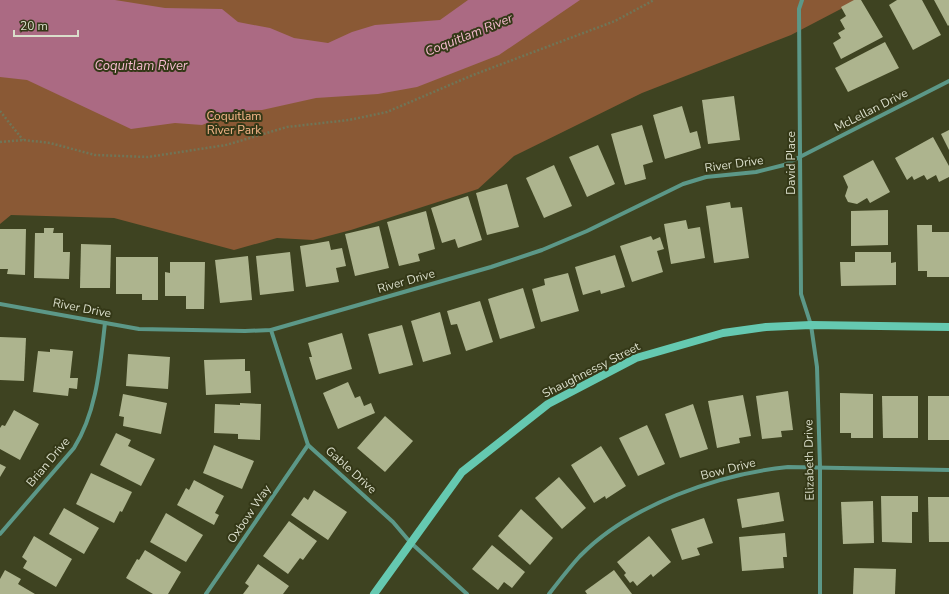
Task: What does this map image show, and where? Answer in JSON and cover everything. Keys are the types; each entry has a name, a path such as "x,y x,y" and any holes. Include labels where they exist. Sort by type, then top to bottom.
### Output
{"street":[{"name":"David Place","path":"802,0 799,9 801,294 811,325"},
{"name":"McLellan Drive","path":"801,157 949,81"},
{"name":"River Drive","path":"0,304 139,329 271,330 498,265 587,231 683,184 706,177 756,172 784,166 801,157"},
{"name":"Brian Drive","path":"0,534 74,448 82,436 93,407 105,323"},
{"name":"Shaughnessy Street","path":"374,594 410,542 462,472 548,404 636,358 723,333 766,327 811,325 949,327"},
{"name":"Elizabeth Drive","path":"811,325 817,367 820,467 820,594"},
{"name":"Gable Drive","path":"271,330 308,445 393,522 410,542 467,594"},
{"name":"Oxbow Way","path":"206,594 308,445"},
{"name":"Bow Drive","path":"549,594 580,556 623,522 690,489 766,469 820,467 949,470"}],"path":[{"path":"0,142 24,140 50,143 95,155 148,157 226,145 287,127 349,120 387,112 473,75 615,21 654,0"},
{"path":"0,111 24,140"}],"green space":[{"name":"Coquitlam River Park","path":"0,0 858,0 791,35 642,93 514,156 478,189 351,230 313,240 277,238 234,250 114,218 11,215 0,224"}],"water":[{"name":"Coquitlam River","path":"0,0 115,0 165,8 222,9 238,22 270,28 294,38 328,43 352,32 375,25 440,20 468,0 580,0 499,55 417,87 378,94 316,98 262,110 236,111 202,125 175,123 131,129 27,80 0,77"}],"building":[{"path":"854,0 861,0 883,37 841,59 833,43 841,38 838,33 845,29 840,20 846,16 841,7"},
{"path":"897,0 922,0 941,35 913,50 889,5"},
{"path":"934,0 949,0 948,26"},
{"path":"885,42 899,68 848,92 835,68"},
{"path":"734,96 740,140 708,144 702,100"},
{"path":"682,106 690,133 697,131 701,148 665,159 653,115"},
{"path":"642,125 653,162 643,165 646,179 625,185 611,134"},
{"path":"949,130 949,150 941,134"},
{"path":"933,137 949,166 949,177 939,182 936,175 927,180 924,175 914,180 912,176 907,180 895,158"},
{"path":"598,145 615,184 587,197 569,157"},
{"path":"873,160 890,192 870,203 867,198 857,204 848,202 845,196 848,187 843,176"},
{"path":"554,165 572,206 544,218 526,178"},
{"path":"507,184 519,227 487,235 476,193"},
{"path":"468,196 482,240 458,248 455,239 442,243 431,208"},
{"path":"730,202 731,208 742,207 749,258 714,263 706,206"},
{"path":"888,210 888,245 851,246 851,211"},
{"path":"426,211 435,249 418,254 420,261 399,266 387,222"},
{"path":"686,220 688,229 700,227 705,258 671,264 664,224"},
{"path":"917,225 932,225 932,232 949,232 949,277 927,277 927,271 918,271"},
{"path":"379,226 389,268 355,276 345,234"},
{"path":"44,228 54,228 53,233 63,233 63,252 70,252 69,279 34,278 35,233 44,233"},
{"path":"0,229 26,229 25,275 7,274 8,269 0,269"},
{"path":"651,236 653,240 660,237 664,249 657,251 663,272 632,282 620,246"},
{"path":"329,241 331,250 342,248 346,266 336,268 339,282 306,287 300,246"},
{"path":"81,244 111,245 110,288 80,288"},
{"path":"290,252 294,291 260,295 256,256"},
{"path":"855,252 891,252 891,263 896,262 896,285 841,286 840,262 855,262"},
{"path":"615,255 625,287 601,294 600,290 583,295 575,267"},
{"path":"248,256 252,300 220,303 215,260"},
{"path":"116,257 158,257 158,300 142,300 142,294 116,294"},
{"path":"170,262 205,262 204,309 186,309 186,296 165,296 165,272 170,273"},
{"path":"568,273 579,311 541,322 532,289 545,285 544,279"},
{"path":"523,288 535,328 500,339 488,299"},
{"path":"480,301 493,342 466,351 457,324 451,325 447,311"},
{"path":"440,312 451,354 423,362 411,321"},
{"path":"402,325 413,365 379,374 368,334"},
{"path":"342,333 352,369 316,380 309,357 312,357 308,343"},
{"path":"0,337 26,338 24,381 0,380"},
{"path":"50,349 73,351 70,378 78,378 77,389 69,388 68,396 33,392 38,351 50,352"},
{"path":"128,354 170,357 168,389 126,386"},
{"path":"245,359 245,371 250,371 251,393 206,395 204,360"},
{"path":"348,382 355,398 360,396 364,406 371,403 375,413 338,429 323,393"},
{"path":"788,391 793,430 781,431 782,437 762,439 756,396"},
{"path":"840,393 873,394 873,438 851,438 851,433 840,433"},
{"path":"123,394 167,403 161,434 123,426 124,417 119,416"},
{"path":"743,395 751,436 739,438 740,443 717,448 708,401"},
{"path":"882,396 918,396 918,438 883,438"},
{"path":"928,396 949,396 949,440 928,440"},
{"path":"240,403 261,404 260,440 238,439 238,434 214,433 215,404 240,405"},
{"path":"693,404 708,449 680,458 665,414"},
{"path":"14,410 39,424 20,460 0,449 0,428 2,425 5,426"},
{"path":"385,416 413,441 385,472 357,448"},
{"path":"647,425 665,464 638,476 619,438"},
{"path":"116,433 131,440 128,446 155,459 141,486 100,465"},
{"path":"214,445 254,461 242,489 203,473"},
{"path":"601,446 626,486 606,499 605,496 594,503 571,465"},
{"path":"0,464 6,467 0,477"},
{"path":"91,473 132,492 122,512 120,511 114,523 76,504"},
{"path":"559,477 586,508 562,529 535,498"},
{"path":"194,480 224,496 215,513 219,515 214,525 177,505 186,488 189,490"},
{"path":"314,490 347,512 328,540 291,515 304,497 308,500"},
{"path":"779,492 784,521 742,528 737,499"},
{"path":"881,496 918,496 918,512 912,512 912,543 882,542"},
{"path":"928,497 949,497 949,542 929,542"},
{"path":"873,501 874,543 843,544 841,502"},
{"path":"64,508 99,528 84,554 49,534"},
{"path":"521,509 553,538 530,565 498,536"},
{"path":"166,513 203,535 186,562 150,542"},
{"path":"704,518 713,543 697,548 700,555 682,560 671,529"},
{"path":"289,521 317,541 303,560 300,558 288,574 263,556"},
{"path":"785,533 787,557 783,557 784,568 742,571 739,537"},
{"path":"34,536 72,559 56,587 23,568 27,561 22,557"},
{"path":"649,536 671,562 653,577 651,574 637,586 633,581 630,583 624,575 626,573 617,562"},
{"path":"492,545 525,572 512,588 504,582 498,590 472,569"},
{"path":"145,550 181,572 168,594 153,594 126,578 137,559 139,560"},
{"path":"258,564 289,586 283,594 243,594 249,586 245,583"},
{"path":"854,568 896,569 895,594 853,594"},
{"path":"5,570 21,579 18,584 35,594 0,594 0,579"},
{"path":"614,570 632,594 587,594 585,591"}]}
